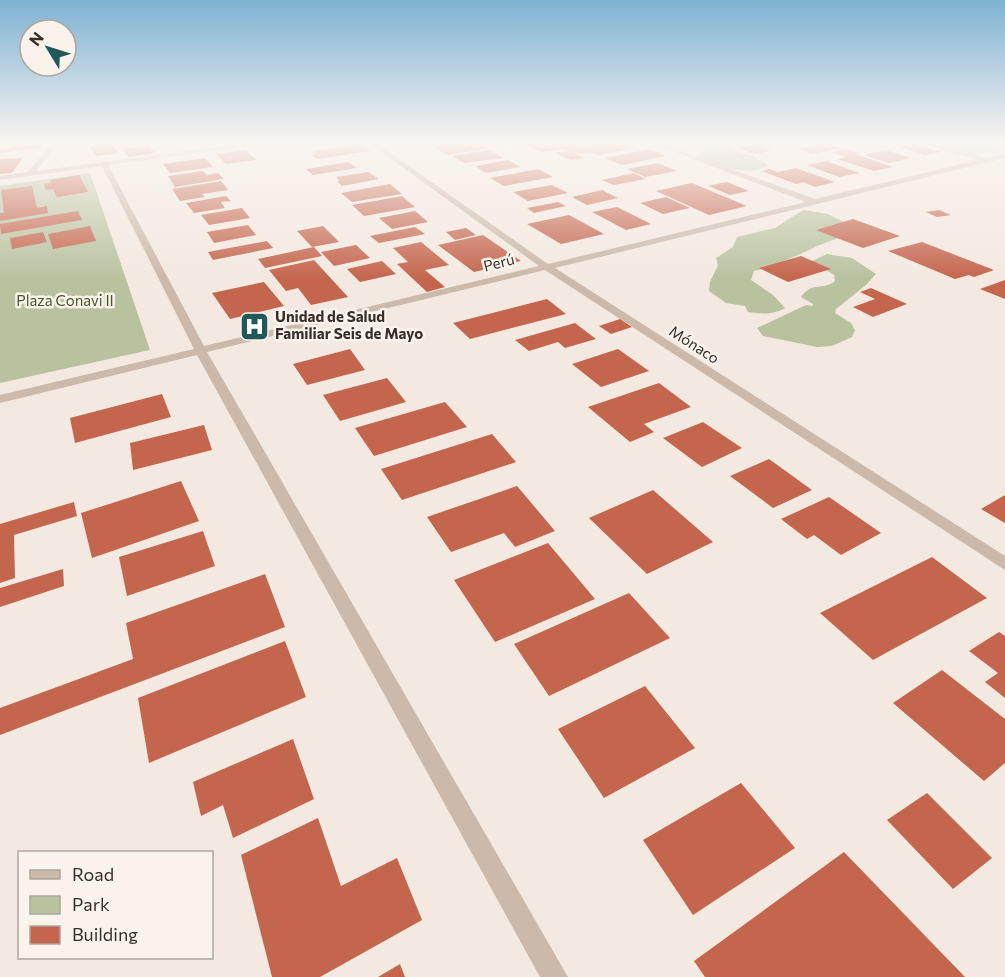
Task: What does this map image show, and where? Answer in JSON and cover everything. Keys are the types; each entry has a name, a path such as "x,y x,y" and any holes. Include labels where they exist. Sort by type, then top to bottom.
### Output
{"street":[{"path":"117,189 201,350 555,977"},
{"name":"Mónaco","path":"436,189 547,267 1005,564"},
{"path":"778,189 815,202"},
{"name":"Perú","path":"0,399 870,189"}],"green space":[{"name":"Plaza Conavi II","path":"0,189 95,189 150,350 0,383"},
{"path":"803,210 828,214 844,222 845,236 754,271 751,280 773,295 785,308 767,313 748,312 745,306 726,303 709,291 710,282 718,265 716,258 733,247 737,237 775,228"},
{"path":"827,254 852,258 876,274 836,309 835,313 851,323 855,330 852,337 832,346 817,347 763,336 757,328 806,305 813,306 801,297 805,292 835,281 834,275 812,261"}],"building":[{"path":"33,189 37,208 47,206 48,213 0,221 0,213 4,213 1,190"},
{"path":"46,189 86,189 88,192 57,197 53,189"},
{"path":"172,189 228,190 202,194 205,197 180,201"},
{"path":"365,189 396,189 402,194 352,202 341,193"},
{"path":"532,189 559,189 568,193 528,201 513,192"},
{"path":"667,189 705,189 747,206 709,215 656,191"},
{"path":"714,189 743,189 749,191 730,195"},
{"path":"602,190 618,198 587,205 572,197"},
{"path":"226,196 231,201 221,202 225,208 194,213 186,203"},
{"path":"402,196 415,207 364,216 352,205"},
{"path":"666,197 690,208 663,214 640,203"},
{"path":"558,202 566,206 534,213 527,208"},
{"path":"617,207 651,224 626,230 592,212"},
{"path":"242,208 250,218 209,225 201,215"},
{"path":"939,210 951,215 937,217 926,212"},
{"path":"78,211 82,220 1,234 0,224"},
{"path":"415,211 428,222 392,229 379,218"},
{"path":"569,215 604,234 561,244 527,224"},
{"path":"853,219 900,236 863,248 816,230"},
{"path":"248,225 256,235 214,243 207,232"},
{"path":"90,226 96,241 53,249 48,234"},
{"path":"323,226 339,242 312,247 297,231"},
{"path":"415,227 425,234 379,243 370,236"},
{"path":"466,228 476,235 455,240 446,232"},
{"path":"43,232 47,242 12,249 10,238"},
{"path":"483,235 521,261 474,272 438,245"},
{"path":"267,241 273,248 213,260 208,252"},
{"path":"421,242 449,265 425,270 445,287 427,292 397,264 408,262 393,248"},
{"path":"922,242 994,270 974,277 969,275 955,279 888,251"},
{"path":"356,245 370,258 334,266 321,252"},
{"path":"314,247 322,256 265,268 258,259"},
{"path":"801,256 831,269 788,282 759,268"},
{"path":"314,260 348,297 311,305 298,288 286,291 269,270"},
{"path":"382,261 396,274 360,282 347,269"},
{"path":"1005,280 1005,299 980,289"},
{"path":"264,282 284,306 230,319 212,293"},
{"path":"871,288 907,304 873,317 853,307 875,299 860,292"},
{"path":"547,299 566,314 470,339 453,323"},
{"path":"620,319 632,327 611,334 599,326"},
{"path":"575,323 596,339 565,348 558,342 529,351 515,340"},
{"path":"350,349 365,370 307,385 293,364"},
{"path":"618,349 649,371 601,387 572,364"},
{"path":"387,378 406,402 340,421 323,395"},
{"path":"659,383 691,407 644,424 654,432 630,442 588,407"},
{"path":"162,394 171,417 75,443 70,418"},
{"path":"445,402 467,427 374,456 355,428"},
{"path":"703,422 742,448 702,467 663,438"},
{"path":"204,425 212,450 133,470 130,443"},
{"path":"492,434 516,462 402,500 381,469"},
{"path":"769,459 812,490 773,508 730,476"},
{"path":"181,481 199,521 92,558 81,513"},
{"path":"517,486 555,531 515,547 504,533 451,552 427,517"},
{"path":"653,490 713,542 647,574 589,518"},
{"path":"1005,495 1005,523 981,509"},
{"path":"829,497 881,533 841,555 814,535 807,539 781,519"},
{"path":"74,502 77,516 14,535 15,578 0,583 0,524"},
{"path":"203,531 215,566 127,596 119,557"},
{"path":"548,543 595,599 495,642 454,580"},
{"path":"932,557 987,598 873,660 820,613"},
{"path":"63,569 64,586 0,607 0,588"},
{"path":"265,574 285,627 0,735 0,708 133,659 126,623"},
{"path":"629,593 670,638 549,696 514,644"},
{"path":"999,632 1005,636 1005,698 985,682 998,673 969,651"},
{"path":"285,641 306,697 149,763 138,698"},
{"path":"942,670 1005,719 1005,763 984,781 893,703"},
{"path":"645,686 695,748 604,798 558,729"},
{"path":"293,739 314,799 233,838 223,805 201,816 193,782"},
{"path":"741,783 795,848 693,915 643,840"},
{"path":"927,793 992,858 953,889 887,820"},
{"path":"318,818 341,886 397,858 422,920 320,977 272,977 241,855"},
{"path":"844,852 965,977 705,977 694,961"},
{"path":"400,964 405,977 378,977"}],"place":[{"name":"Unidad de Salud Familiar Seis de Mayo","path":"254,326"}]}
